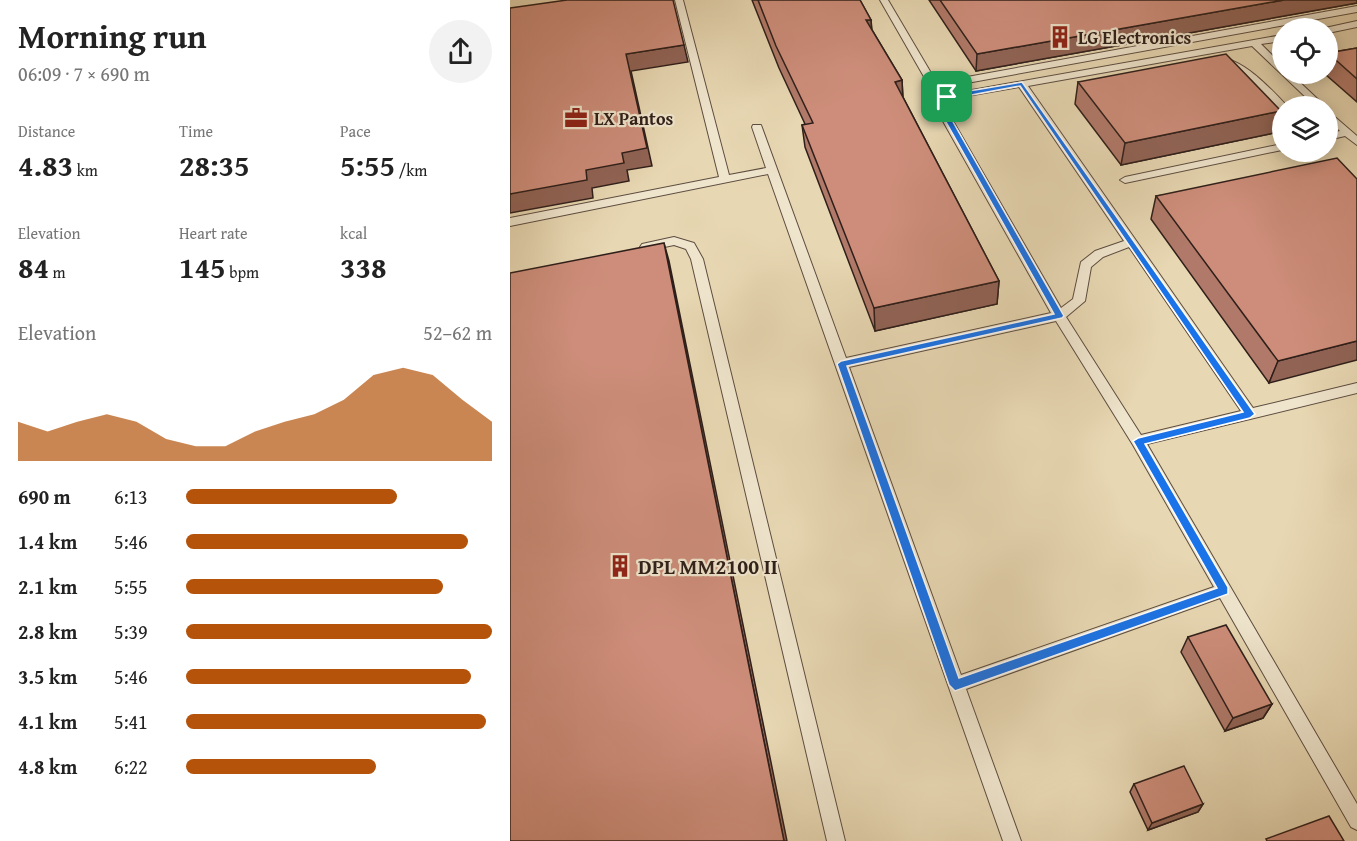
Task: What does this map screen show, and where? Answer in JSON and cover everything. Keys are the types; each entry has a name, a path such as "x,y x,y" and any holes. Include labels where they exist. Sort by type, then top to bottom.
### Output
{"lane":[{"path":"679,0 725,179"},
{"path":"884,0 930,80 945,84 1357,9"},
{"path":"1338,28 1357,24"},
{"path":"1272,40 947,97 940,106 1059,316 1138,441 1357,821"},
{"path":"1255,44 1272,60"},
{"path":"1058,87 1220,60 1240,67 1272,97"},
{"path":"1022,84 1250,414"},
{"path":"1297,84 1309,96"},
{"path":"1338,124 1357,142"},
{"path":"757,127 1012,841"},
{"path":"1338,135 1347,133"},
{"path":"1125,180 1272,149"},
{"path":"510,222 772,170"},
{"path":"639,248 674,241 690,246 697,259 836,841"},
{"path":"841,364 1059,316 1079,301 1085,265 1099,254 1132,242"},
{"path":"1138,441 1357,388"},
{"path":"955,685 1224,590"}],"building":[{"name":"LX Pantos","path":"567,0 673,0 684,45 626,54 647,148 622,153 624,163 586,170 587,180 510,194 510,8"},
{"path":"758,0 860,0 871,20 866,20 902,80 895,82 999,281 874,308 802,125 813,123 776,46"},
{"path":"940,0 1284,0 977,54"},
{"path":"1357,48 1357,79 1338,62 1338,51"},
{"path":"1226,54 1272,102 1272,113 1125,143 1078,82"},
{"path":"1338,159 1357,179 1357,341 1278,361 1156,196 1318,162 1338,162"},
{"name":"DPL MM2100 II","path":"664,243 784,841 510,841 510,273"},
{"path":"1226,625 1272,704 1233,718 1188,637"},
{"path":"1184,766 1203,804 1152,823 1134,784"},
{"path":"1329,816 1344,841 1267,841 1266,839"}],"place":[{"name":"LG Electronics","path":"1060,37"},
{"name":"LX Pantos","path":"576,118"},
{"name":"DPL MM2100 II","path":"620,566"}],"route":[{"path":"1022,84 1250,414 1138,441 1224,590 955,685 841,364 1059,316 940,106 947,97 1022,84"}]}
